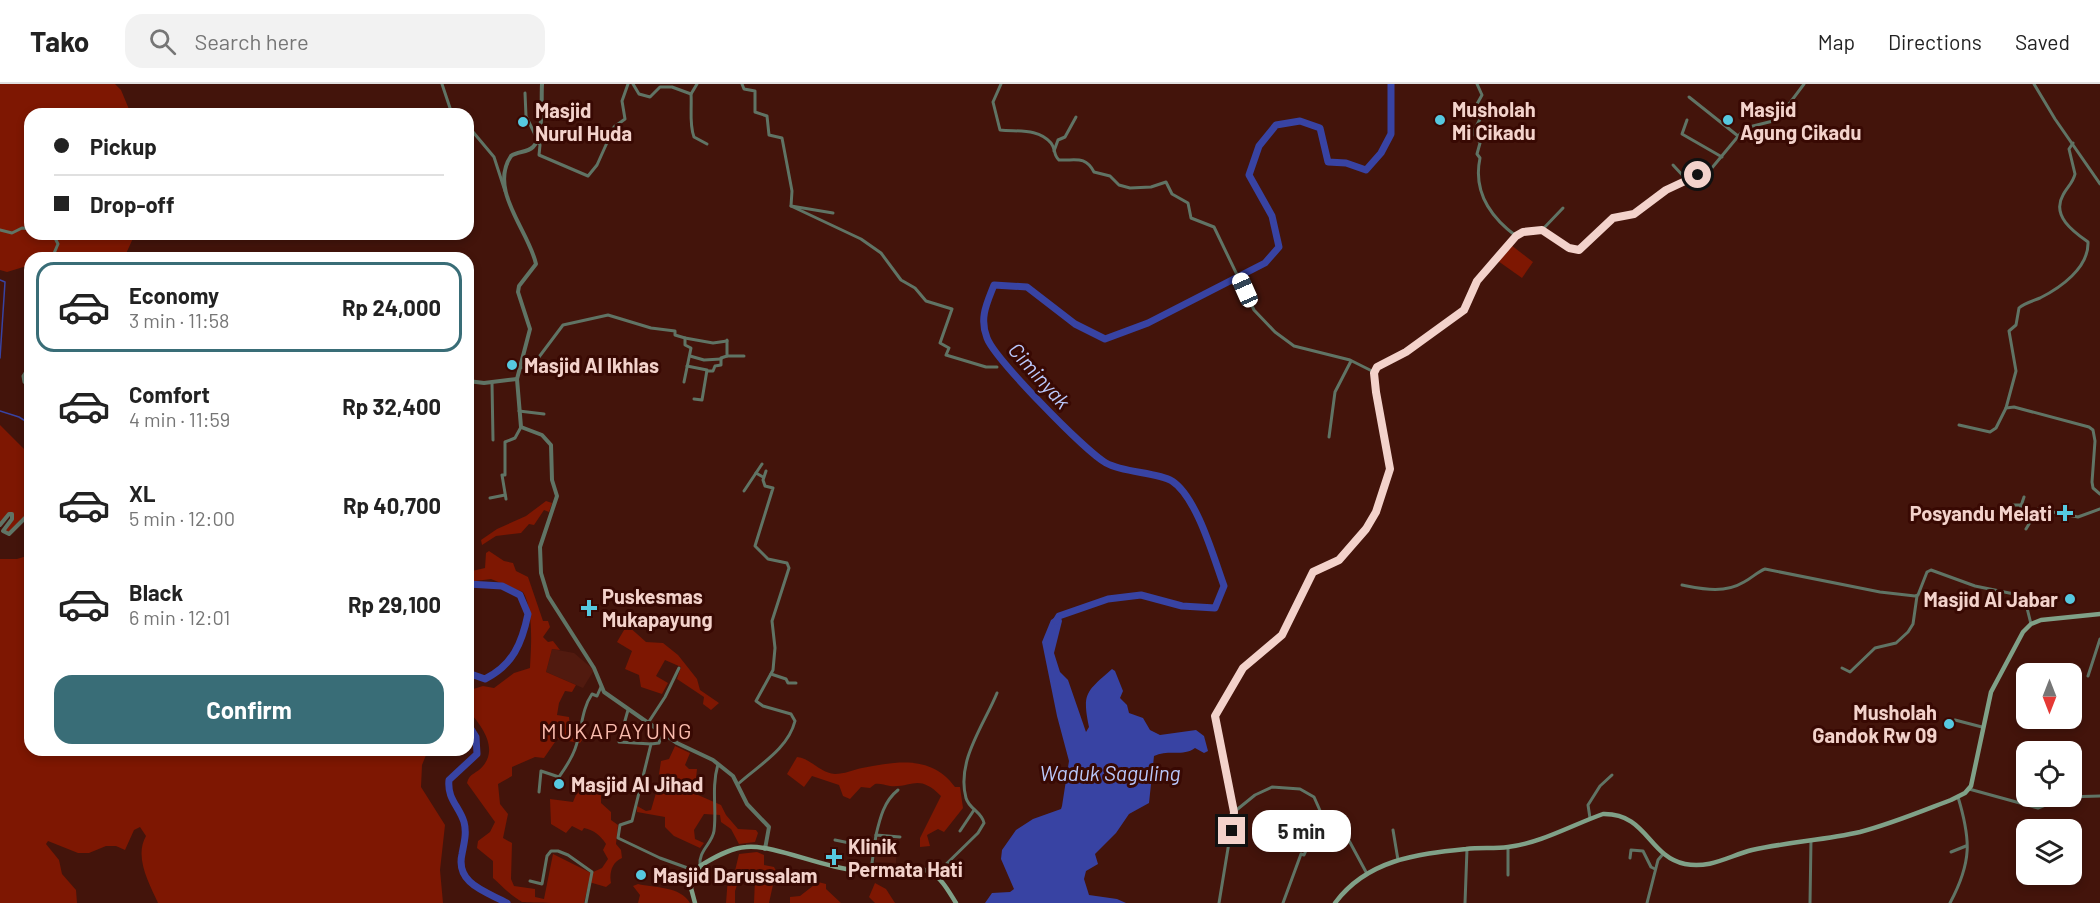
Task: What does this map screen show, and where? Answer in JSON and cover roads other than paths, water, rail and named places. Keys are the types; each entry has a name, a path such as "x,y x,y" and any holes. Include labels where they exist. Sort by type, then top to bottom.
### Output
{"main road":[{"path":"1335,903 1353,881 1366,872 1398,860 1467,849 1508,847 1557,832 1590,818 1611,814 1630,819 1663,854 1682,863 1705,865 1754,850 1875,827 1959,797 1969,789 1991,692 2018,641 2031,624 2048,619 2100,614"},
{"path":"695,903 691,888 696,871 700,866 740,848 765,849 840,869 870,872 916,868 935,875 956,903"}],"street":[{"path":"442,84 450,108"},
{"path":"542,84 537,140 538,155 589,176 597,165 614,127 625,119 622,103 628,84"},
{"path":"633,84 639,94 650,97 660,87 672,87 691,94"},
{"path":"697,84 691,94 693,118 690,129 694,137 707,144"},
{"path":"742,84 744,89 755,92 755,112 767,116 769,135 782,138 792,191 791,206"},
{"path":"1001,84 993,102 998,128 1039,135 1052,144 1059,160 1082,159 1090,165 1094,172 1110,176 1124,187 1151,187 1166,182 1172,194 1188,203 1191,218 1214,227 1254,310 1275,333 1294,345 1351,361 1374,372"},
{"path":"1478,84 1482,96 1477,104 1482,115 1473,133 1480,143 1477,178 1479,191 1500,223 1516,236"},
{"path":"1219,903 1234,812 1215,716 1237,676 1280,638 1313,572 1339,560 1370,524 1379,506 1390,474 1390,465 1379,413 1374,372 1381,364 1406,352 1464,310 1477,281 1516,236 1523,232 1542,230 1569,248 1579,250 1613,218 1634,214 1666,190 1711,169 1750,125 1777,120 1804,84"},
{"path":"2034,84 2100,184"},
{"path":"525,93 527,119 537,140"},
{"path":"1689,97 1738,136"},
{"path":"1054,151 1058,140 1065,137 1076,117"},
{"path":"1687,120 1682,134 1722,158"},
{"path":"474,133 494,157 505,191 536,264 518,289 519,301 530,329 518,378 521,427 515,438 505,442 505,475 502,475 506,497 490,498"},
{"path":"505,191 508,160 514,153 532,149 537,140"},
{"path":"1959,425 1990,432 1995,428 2006,408 2016,371 2009,330 2016,325 2019,308 2068,280 2086,257 2088,242 2068,227 2062,216 2061,199 2075,174 2069,152 2073,143"},
{"path":"1673,165 1686,179"},
{"path":"791,206 833,213"},
{"path":"791,206 861,239 881,253 901,280 915,288 926,301 952,309 940,343 949,348 946,355 986,367 996,367"},
{"path":"1542,230 1563,208"},
{"path":"0,230 12,233 24,228"},
{"path":"520,367 530,369 562,325 598,316 619,317 651,328 675,331 675,335 713,344 728,340 727,356"},
{"path":"684,382 691,348 685,345 685,338"},
{"path":"690,356 704,360 744,356"},
{"path":"687,366 713,371 715,366 721,366 721,359"},
{"path":"1329,437 1335,392 1351,361"},
{"path":"694,399 702,400 707,370"},
{"path":"474,382 492,383 518,378"},
{"path":"492,383 493,440"},
{"path":"2006,408 2022,407 2093,430 2095,441 2092,482 2100,494"},
{"path":"519,411 544,414"},
{"path":"521,427 542,435 550,445 552,480 557,496 540,540 543,583 594,668 601,687 608,695 662,733 727,769 738,784 747,804 769,827 765,849"},
{"path":"744,491 762,465"},
{"path":"738,784 780,748 794,725 795,719 791,714 757,702 771,674 775,648 772,621 789,568 787,563 768,559 755,546 772,488 765,486 763,477 766,471"},
{"path":"756,473 763,477"},
{"path":"2025,497 2020,510 2032,515"},
{"path":"1999,512 2010,505 2021,505"},
{"path":"2026,529 2032,515 2038,509 2078,517 2100,509"},
{"path":"0,525 9,514 12,514 12,519 3,531 5,535 9,534 24,518"},
{"path":"1682,585 1709,590 1725,589 1746,582 1765,569 1880,592 1917,596"},
{"path":"1842,668 1850,672 1875,648 1896,643 1908,632 1913,624 1917,596 1927,572 1931,570 1975,586 2024,596 2031,624"},
{"path":"2088,676 2100,639"},
{"path":"648,723 665,697 679,668"},
{"path":"771,674 786,679 788,683 796,683"},
{"path":"539,792 542,771 559,777 570,762 577,746 586,702 592,694 597,696 601,687"},
{"path":"935,875 982,828 983,817 967,801 964,787 967,760 997,693"},
{"path":"628,710 619,742 659,743 662,733"},
{"path":"1955,720 1982,727"},
{"path":"651,744 632,821 620,825 618,838 696,871"},
{"path":"700,866 700,857 714,832 714,789 718,763"},
{"path":"1590,818 1588,805 1603,783 1612,775"},
{"path":"1234,812 1255,795 1272,786 1300,789 1314,797 1322,815 1346,835 1366,872"},
{"path":"1969,789 2038,808 2065,797 2100,796"},
{"path":"870,872 882,812 897,790"},
{"path":"1950,903 1968,861 1967,822 1959,797"},
{"path":"960,831 974,810"},
{"path":"1283,903 1301,854 1304,855 1322,815"},
{"path":"1393,830 1398,860"},
{"path":"876,835 900,837"},
{"path":"835,840 874,848"},
{"path":"1810,903 1811,840"},
{"path":"1951,852 1966,846"},
{"path":"1508,847 1508,875"},
{"path":"1465,903 1467,849"},
{"path":"1630,858 1631,850 1643,851 1651,867 1655,869"},
{"path":"530,881 542,884 547,856 550,851 558,851 592,872 586,903"},
{"path":"1647,903 1655,869 1663,854"}],"water":[{"name":"Waduk Saguling","path":"1060,614 1062,621 1054,653 1060,672 1068,680 1086,732 1089,727 1086,707 1088,694 1091,688 1112,669 1123,691 1120,698 1127,705 1129,713 1143,718 1150,730 1160,735 1196,730 1204,736 1208,751 1204,753 1195,748 1186,752 1154,756 1149,803 1129,814 1116,833 1095,854 1098,864 1086,871 1084,879 1089,895 1117,899 1126,903 985,903 992,893 1010,892 1014,889 1001,859 1002,850 1016,830 1033,819 1061,809 1062,806 1069,761 1042,642 1051,620"}],"waterway":[{"name":"Ciminyak","path":"1056,621 1059,616 1108,599 1141,595 1182,606 1215,608 1224,586 1204,529 1181,489 1166,478 1122,469 1106,463 1042,404 1006,365 987,338 985,331 985,311 994,285 1027,287 1075,324 1105,339 1148,323 1265,263 1279,247 1272,216 1249,175 1259,146 1276,125 1300,121 1320,128 1328,162 1346,163 1366,170 1381,153 1391,134 1391,84"},
{"path":"0,280 5,282 0,358"},
{"path":"0,411 24,420"},
{"path":"474,584 502,586 520,595 528,614 519,644 503,667 485,679 474,675"},
{"path":"474,734 477,754 449,780 450,792 465,826 461,864 463,873 474,886 507,903"}],"place":[{"name":"Musholah Mi Cikadu","path":"1440,120"},
{"name":"Masjid Agung Cikadu","path":"1728,120"},
{"name":"Masjid Nurul Huda","path":"523,122"},
{"name":"Masjid Al Ikhlas","path":"512,365"},
{"name":"Posyandu Melati","path":"2065,513"},
{"name":"Masjid Al Jabar","path":"2070,599"},
{"name":"Puskesmas Mukapayung","path":"589,608"},
{"name":"Musholah Gandok Rw 09","path":"1949,724"},
{"name":"Masjid Al Jihad","path":"559,784"},
{"name":"Klinik Permata Hati","path":"834,857"},
{"name":"Masjid Darussalam","path":"641,875"}],"district":[{"name":"MUKAPAYUNG","path":"617,730"}]}
